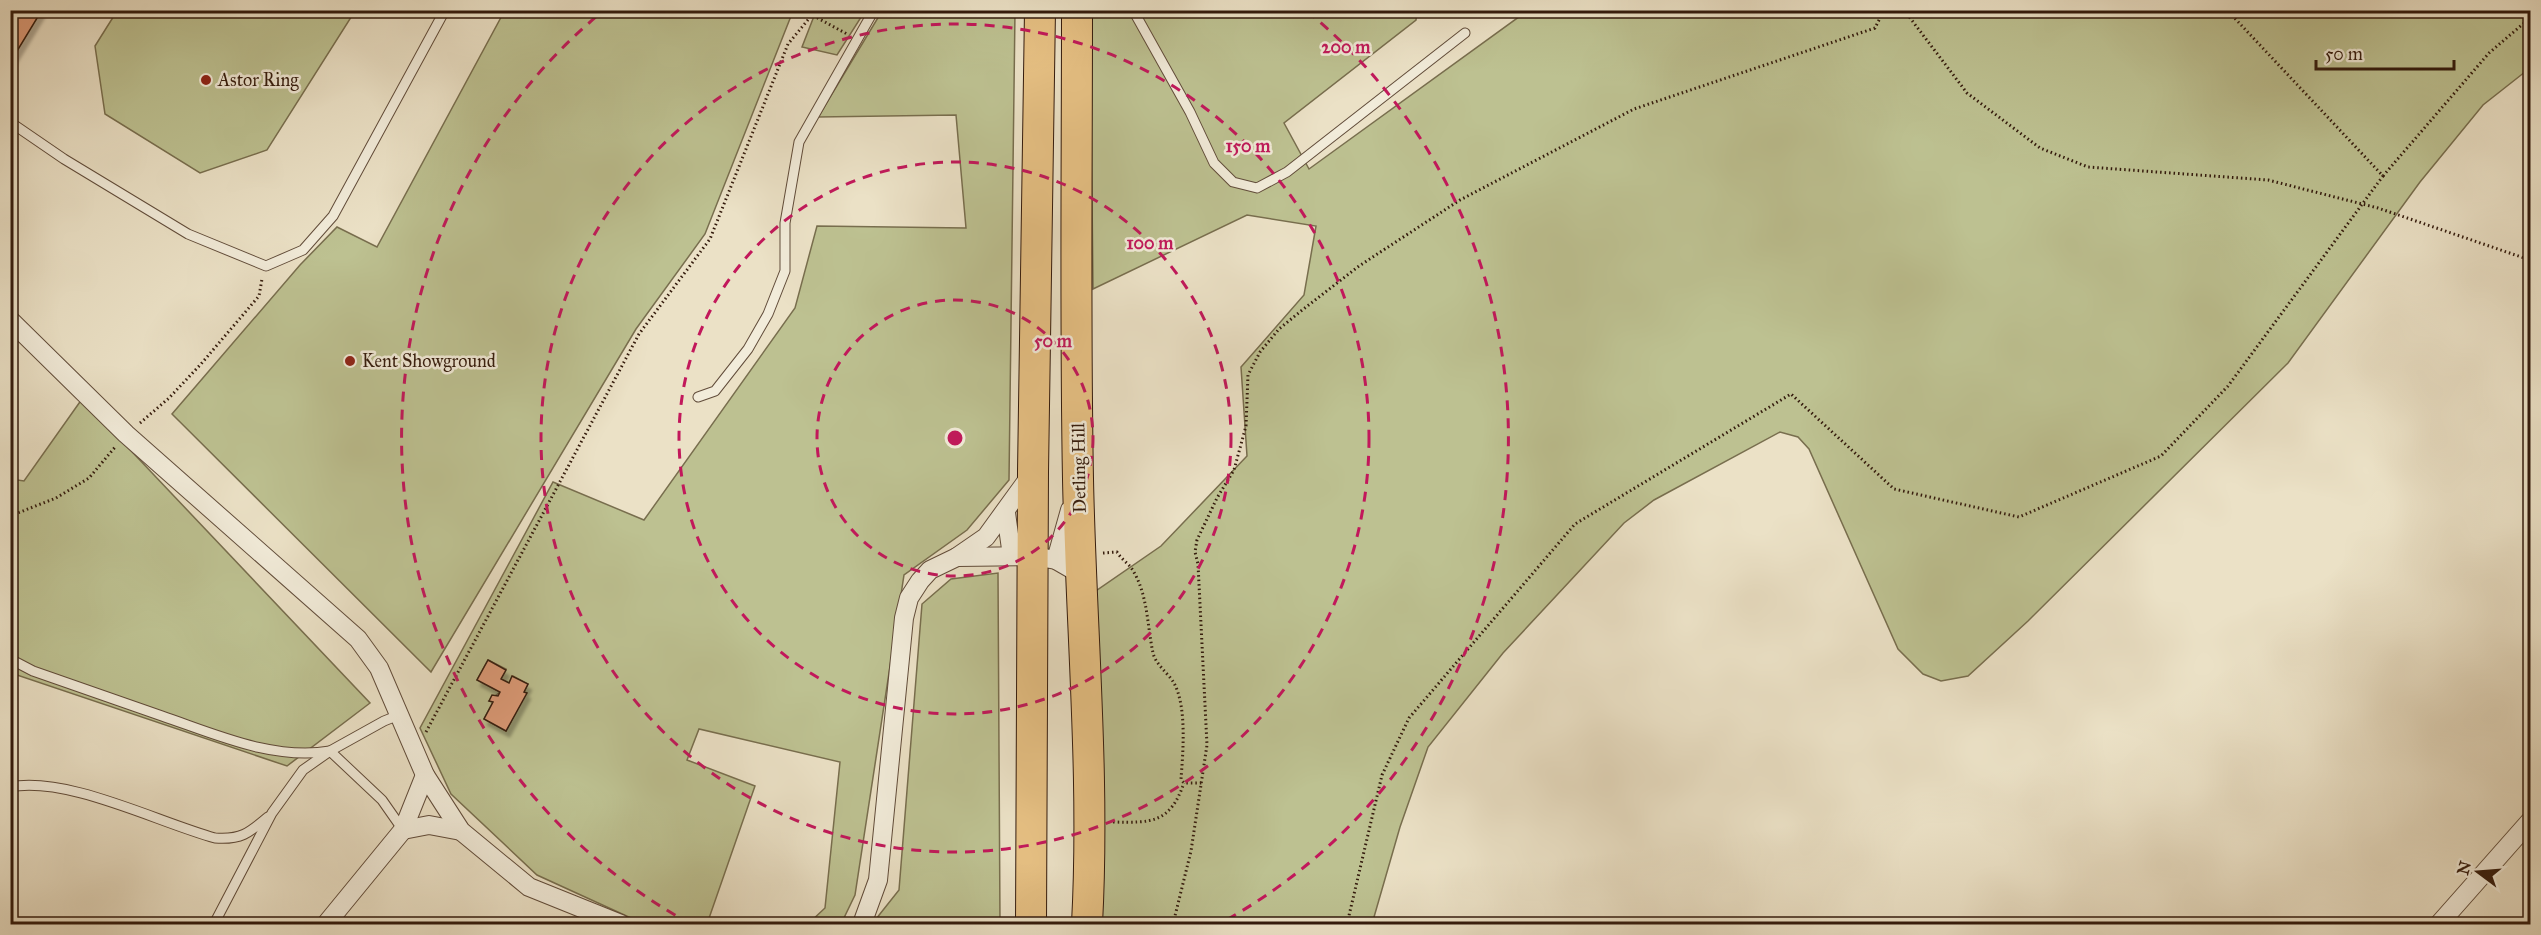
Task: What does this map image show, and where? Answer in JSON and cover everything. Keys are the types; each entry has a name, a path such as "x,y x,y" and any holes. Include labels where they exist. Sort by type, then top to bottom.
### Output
{"highway":[{"name":"Detling Hill","path":"1040,10 1033,472 1053,560 1088,681 1090,821 1087,924"},
{"name":"Detling Hill","path":"1030,924 1053,560 1078,478 1077,10"}],"street":[{"path":"10,320 126,434 358,639 379,668 424,774 461,831 529,887 621,924"},
{"path":"862,924 878,880 904,618 909,598 930,570 957,558 986,537 1006,513 1033,472"},
{"path":"1006,513 1053,560"},
{"path":"957,558 1053,560"},
{"path":"326,924 403,830 424,774"},
{"path":"2439,924 2530,821"},
{"path":"403,830 429,825 461,831"}],"lane":[{"path":"10,122 64,159 188,234 266,266 303,250 333,216 445,10"},
{"path":"698,397 715,391 748,349 768,314 785,272 785,223 799,142 874,10"},
{"path":"1133,10 1190,112 1214,163 1233,182 1257,188 1287,172 1466,33"},
{"path":"10,659 33,671 213,734 268,750 312,754 330,751"},
{"path":"214,924 272,813 303,770 330,751 399,715"},
{"path":"330,751 382,801 403,830"},
{"path":"10,787 37,784 68,790 215,838 231,839 249,833 272,813"}],"path":[{"path":"1611,10 1621,13 1624,10"},
{"path":"1173,924 1191,851 1207,745 1203,642 1195,552 1197,540 1217,498 1234,470 1246,426 1248,375 1260,352 1279,329 1359,266 1460,200 1634,109 1875,28 1884,10"},
{"path":"1904,10 1968,93 2040,148 2088,167 2268,180 2361,204 2530,260"},
{"path":"2227,10 2383,176"},
{"path":"414,751 466,659 639,334 710,239 788,44 812,15 857,40"},
{"path":"1347,924 1382,775 1409,718 1575,524 1791,394 1894,489 2019,517 2161,456 2228,386 2383,176 2489,53 2530,18"},
{"path":"10,516 56,498 89,478 126,434 169,398 201,364 259,296 266,266"},
{"path":"1053,560 1117,552 1131,567 1148,612 1154,656 1175,685 1183,732 1181,779 1184,783"},
{"path":"1184,783 1202,783"},
{"path":"1090,821 1141,823 1165,815 1177,802 1184,783"}],"green space":[{"path":"505,10 793,11 705,234 636,329 431,672 172,414 300,265 337,227 377,247"},
{"name":"Astor Ring","path":"117,11 355,11 267,150 200,173 105,114 95,46"},
{"path":"816,11 865,11 837,55 802,47"},
{"path":"882,11 1015,11 1009,480 967,530 904,575 855,895 841,924 808,924 825,908 840,762 699,729 687,760 755,786 707,924 644,924 537,875 451,794 420,728 553,482 644,520 795,308 817,226 966,228 956,115 818,117","holes":["488,660 506,669 501,679 509,683 513,676 528,684 524,692 526,693 506,731 484,719 493,702 489,701 500,692 477,680"]},
{"path":"1090,11 1417,11 1416,20 1284,123 1309,169 1527,11 2530,11 2530,68 2483,105 2420,182 2288,363 2028,621 1968,676 1941,681 1923,674 1898,649 1809,449 1798,437 1780,432 1654,500 1624,523 1503,653 1428,747 1400,827 1372,924 1096,924 1093,593 1161,546 1247,456 1241,367 1304,295 1316,226 1247,215 1093,289"},
{"path":"82,399 370,703 287,766 11,673 11,479 24,481"},
{"path":"998,573 1000,924 872,924 899,890 922,604 951,579"}],"building":[{"path":"10,10 42,10 11,61 10,61"},
{"path":"488,660 506,670 501,679 509,683 512,676 528,684 524,692 527,693 506,731 484,719 493,702 489,701 492,695 498,696 500,692 477,680"}],"place":[{"name":"Astor Ring","path":"206,80"},
{"name":"Kent Showground","path":"350,361"}]}
